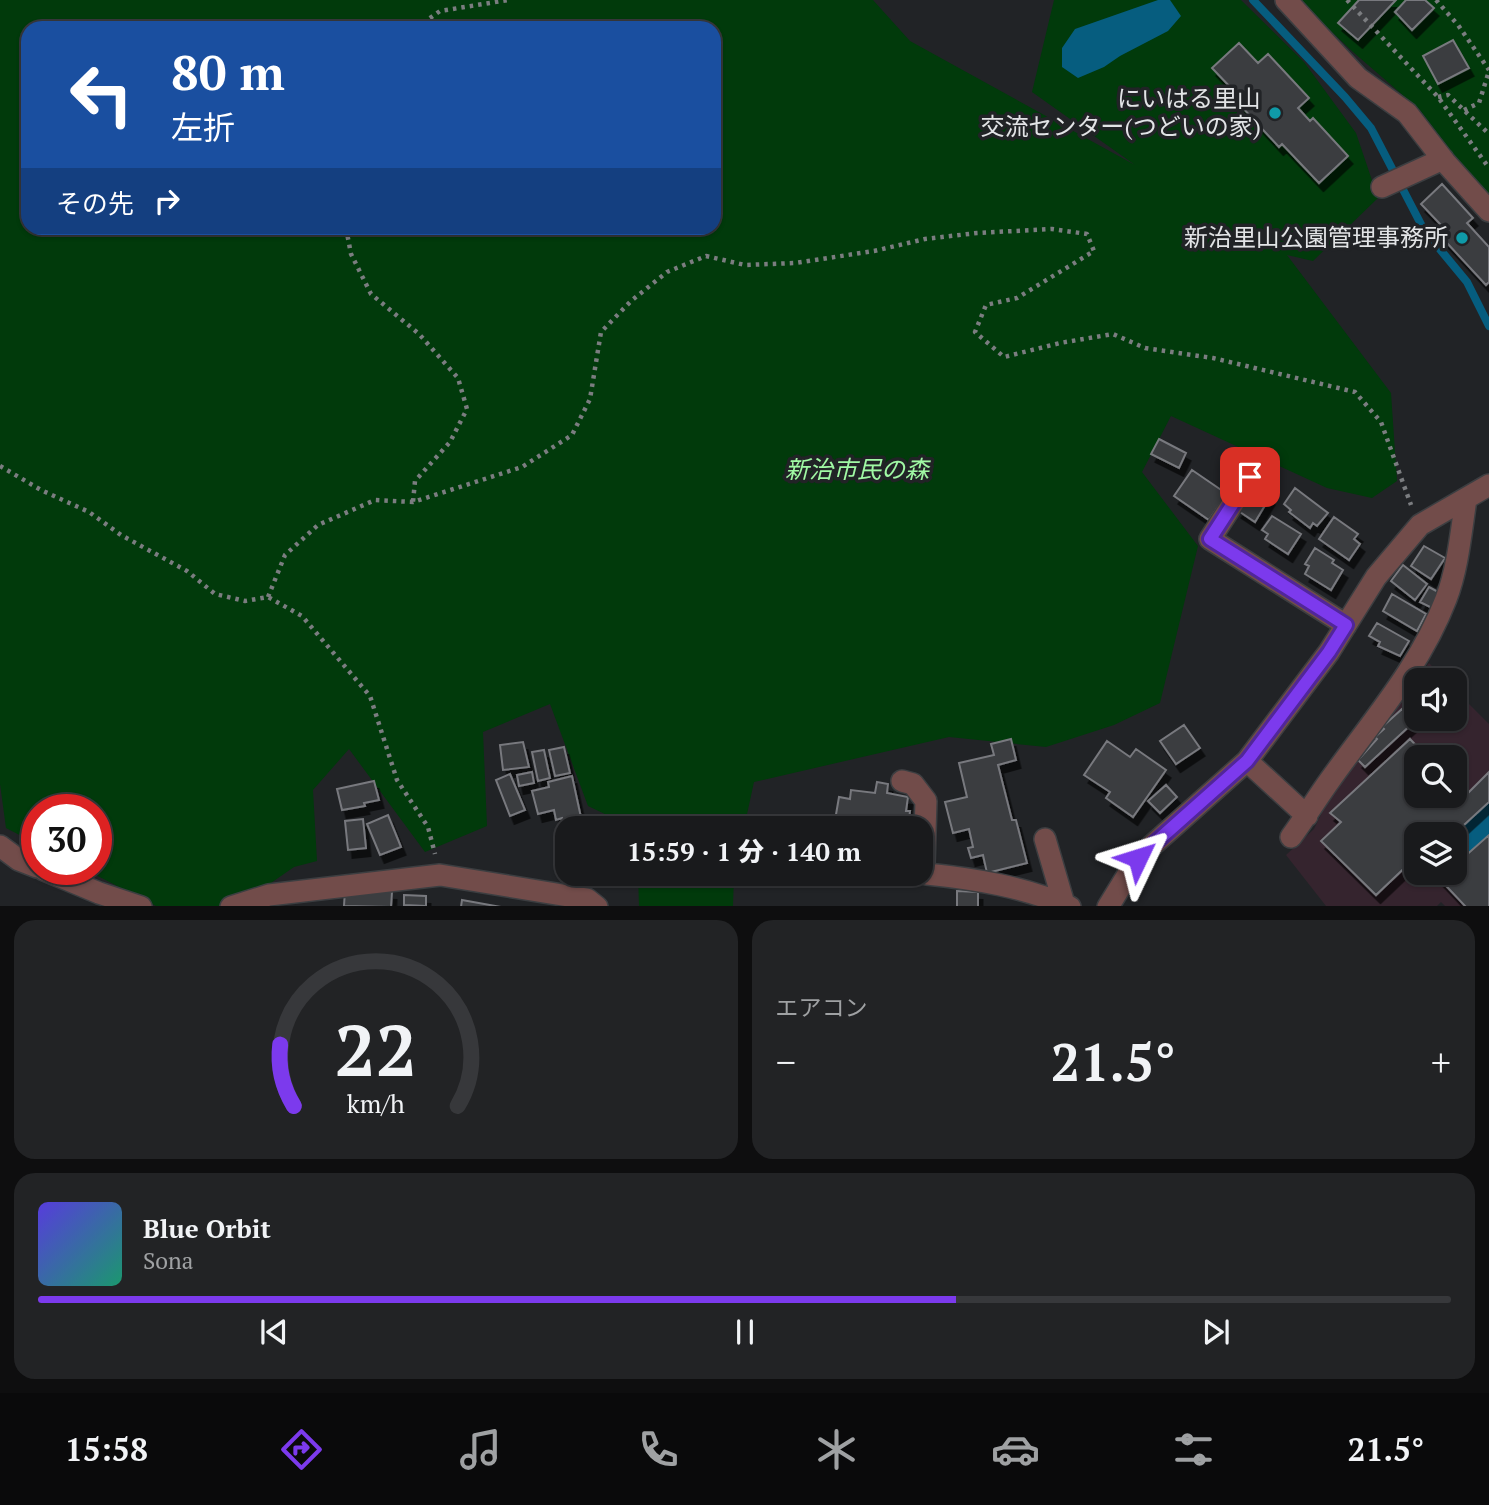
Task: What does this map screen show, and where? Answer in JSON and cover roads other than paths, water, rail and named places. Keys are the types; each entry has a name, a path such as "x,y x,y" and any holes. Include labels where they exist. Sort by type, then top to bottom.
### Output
{"street":[{"path":"1286,0 1358,78 1407,113 1489,211"},
{"path":"1382,187 1443,159"},
{"path":"1250,477 1210,539 1346,625"},
{"path":"1108,906 1138,858 1247,761 1329,652 1376,577 1420,525 1489,485"},
{"path":"1291,837 1328,782 1399,688 1424,648 1447,597 1460,543 1466,499"},
{"path":"1247,761 1307,816"},
{"path":"902,781 914,784 926,801 924,864 927,874 985,880 1067,905"},
{"path":"1045,839 1067,905"},
{"path":"0,846 21,861"},
{"path":"231,906 269,895 440,875 587,899 597,906"},
{"path":"80,885 141,906"}],"water":[{"path":"1158,0 1170,0 1181,16 1168,31 1104,67 1078,78 1062,67 1062,48 1075,29"},
{"path":"1489,802 1489,835 1467,854 1467,822"}],"waterway":[{"path":"1253,0 1371,128 1424,230 1467,282 1489,326"}],"place":[{"name":"にいはる里山 交流センター(つどいの家)","path":"1275,113"},
{"name":"新治里山公園管理事務所","path":"1462,238"}],"park label":[{"name":"新治市民の森","path":"857,470"}]}
